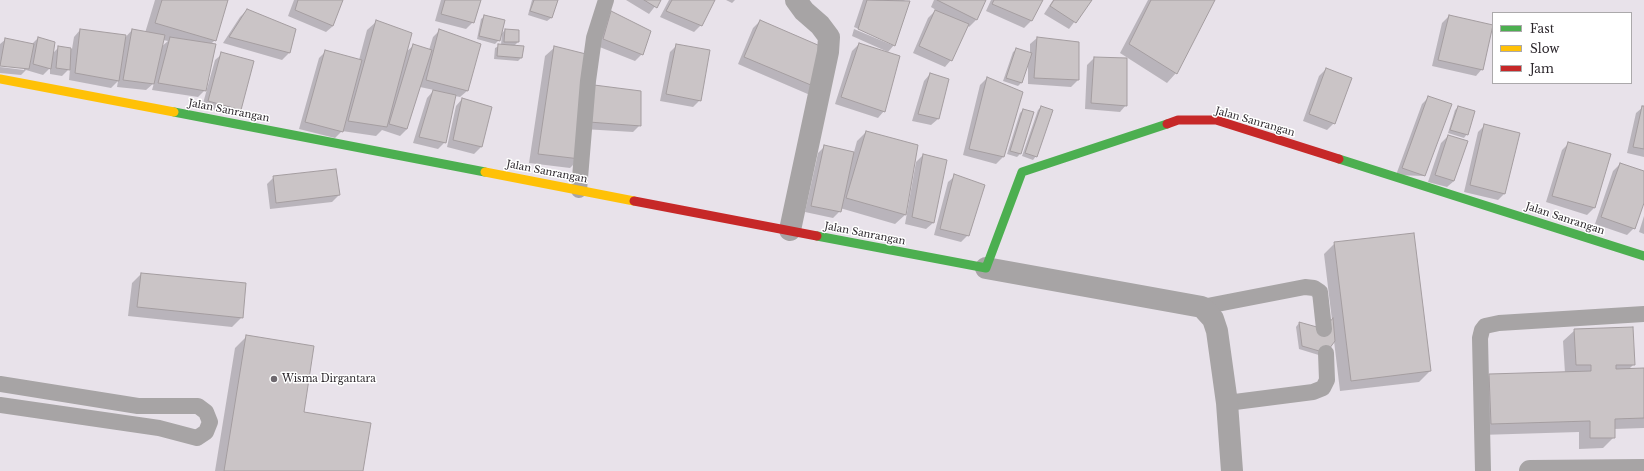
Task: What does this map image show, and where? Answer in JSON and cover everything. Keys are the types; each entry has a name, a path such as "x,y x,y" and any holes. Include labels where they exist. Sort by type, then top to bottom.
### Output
{"street":[{"path":"790,230 828,52 829,37 804,11 796,0"},
{"name":"Jalan Sanrangan","path":"0,79 986,268 1022,172 1178,120 1216,120 1644,256"},
{"path":"986,268 1202,307 1213,319 1217,331 1227,403 1232,471"},
{"path":"1530,471 1644,470"}],"lane":[{"path":"579,190 588,81 594,38 606,0"},
{"path":"1202,307 1305,287 1314,288 1320,292 1324,329"},
{"path":"1483,471 1480,338 1482,330 1485,326 1499,323 1644,314"},
{"path":"1227,403 1313,392 1323,388 1327,380 1326,353"},
{"path":"0,384 138,406 198,406 206,412 210,422 206,432 196,438 159,428 0,405"},
{"path":"159,406 159,428"}],"building":[{"path":"162,0 228,0 216,41 155,23"},
{"path":"298,0 343,0 333,26 295,10"},
{"path":"445,0 481,0 474,23 441,14"},
{"path":"534,0 558,0 552,18 530,11"},
{"path":"644,0 661,0 657,8"},
{"path":"672,0 715,0 702,26 666,11"},
{"path":"867,0 910,1 895,46 858,29"},
{"path":"937,0 986,0 977,20"},
{"path":"994,0 1043,0 1032,21 992,4"},
{"path":"1054,0 1092,0 1076,23 1050,6"},
{"path":"1151,0 1215,0 1177,74 1129,44"},
{"path":"247,9 296,29 290,53 229,37"},
{"path":"935,10 969,24 952,61 919,46"},
{"path":"611,11 651,31 643,55 603,39"},
{"path":"484,15 505,20 500,41 479,36"},
{"path":"1449,15 1492,25 1483,70 1438,60"},
{"path":"376,20 412,33 387,127 348,121"},
{"path":"760,20 834,52 818,88 744,57"},
{"path":"80,29 126,35 119,81 75,73"},
{"path":"132,29 165,35 154,84 123,80"},
{"path":"439,29 481,44 468,91 426,80"},
{"path":"505,29 519,30 519,42 504,42"},
{"path":"38,37 55,42 51,69 33,64"},
{"path":"170,37 216,44 206,91 158,83"},
{"path":"1037,37 1079,42 1079,80 1034,78"},
{"path":"5,38 34,44 29,69 0,66"},
{"path":"859,43 900,56 885,112 841,97"},
{"path":"413,44 432,50 407,129 389,124"},
{"path":"498,44 524,46 522,58 497,56"},
{"path":"676,44 710,50 701,101 666,94"},
{"path":"58,46 71,48 70,70 56,68"},
{"path":"554,46 586,54 580,159 538,154"},
{"path":"1016,48 1032,53 1022,83 1006,78"},
{"path":"325,50 362,60 343,132 305,122"},
{"path":"221,52 254,61 241,110 208,101"},
{"path":"1094,57 1127,58 1127,106 1091,103"},
{"path":"1326,68 1352,78 1335,124 1309,114"},
{"path":"930,73 949,79 939,119 918,114"},
{"path":"987,77 1023,92 1004,157 969,149"},
{"path":"594,85 641,91 641,126 589,122"},
{"path":"433,90 456,95 446,143 419,137"},
{"path":"1428,96 1452,104 1425,176 1402,168"},
{"path":"462,98 492,107 482,147 453,140"},
{"path":"1041,106 1053,110 1037,157 1025,153"},
{"path":"1458,106 1475,111 1468,135 1450,130"},
{"path":"1642,106 1644,106 1644,149 1633,147"},
{"path":"1023,109 1034,112 1021,154 1010,151"},
{"path":"1484,124 1520,133 1505,194 1470,185"},
{"path":"866,131 918,145 906,215 846,198"},
{"path":"1448,135 1468,141 1454,181 1435,175"},
{"path":"1568,142 1611,154 1595,208 1552,196"},
{"path":"824,145 854,152 841,212 811,206"},
{"path":"923,154 947,160 934,223 912,217"},
{"path":"1620,163 1644,171 1644,203 1635,229 1601,217"},
{"path":"336,169 340,195 276,203 273,176"},
{"path":"954,174 985,185 969,236 940,229"},
{"path":"1414,233 1431,371 1351,381 1334,242"},
{"path":"141,273 246,283 243,318 137,307"},
{"path":"1333,318 1335,341 1326,353 1302,346 1299,322 1324,329"},
{"path":"1633,327 1635,365 1616,365 1616,369 1644,368 1644,418 1615,419 1615,438 1590,438 1590,421 1491,424 1489,374 1591,371 1591,365 1576,365 1574,329"},
{"name":"Wisma Dirgantara","path":"246,335 314,346 304,412 371,423 363,471 224,471"}],"traffic: fast":[{"path":"174,112 485,172"},
{"path":"817,236 986,268 1022,172 1167,124"},
{"path":"1339,159 1644,256"}],"traffic: slow":[{"path":"0,79 174,112"},
{"path":"485,172 634,201"}],"traffic: jam":[{"path":"1167,124 1178,120 1216,120 1339,159"},
{"path":"634,201 817,236"}],"place":[{"name":"Wisma Dirgantara","path":"274,379"}]}
